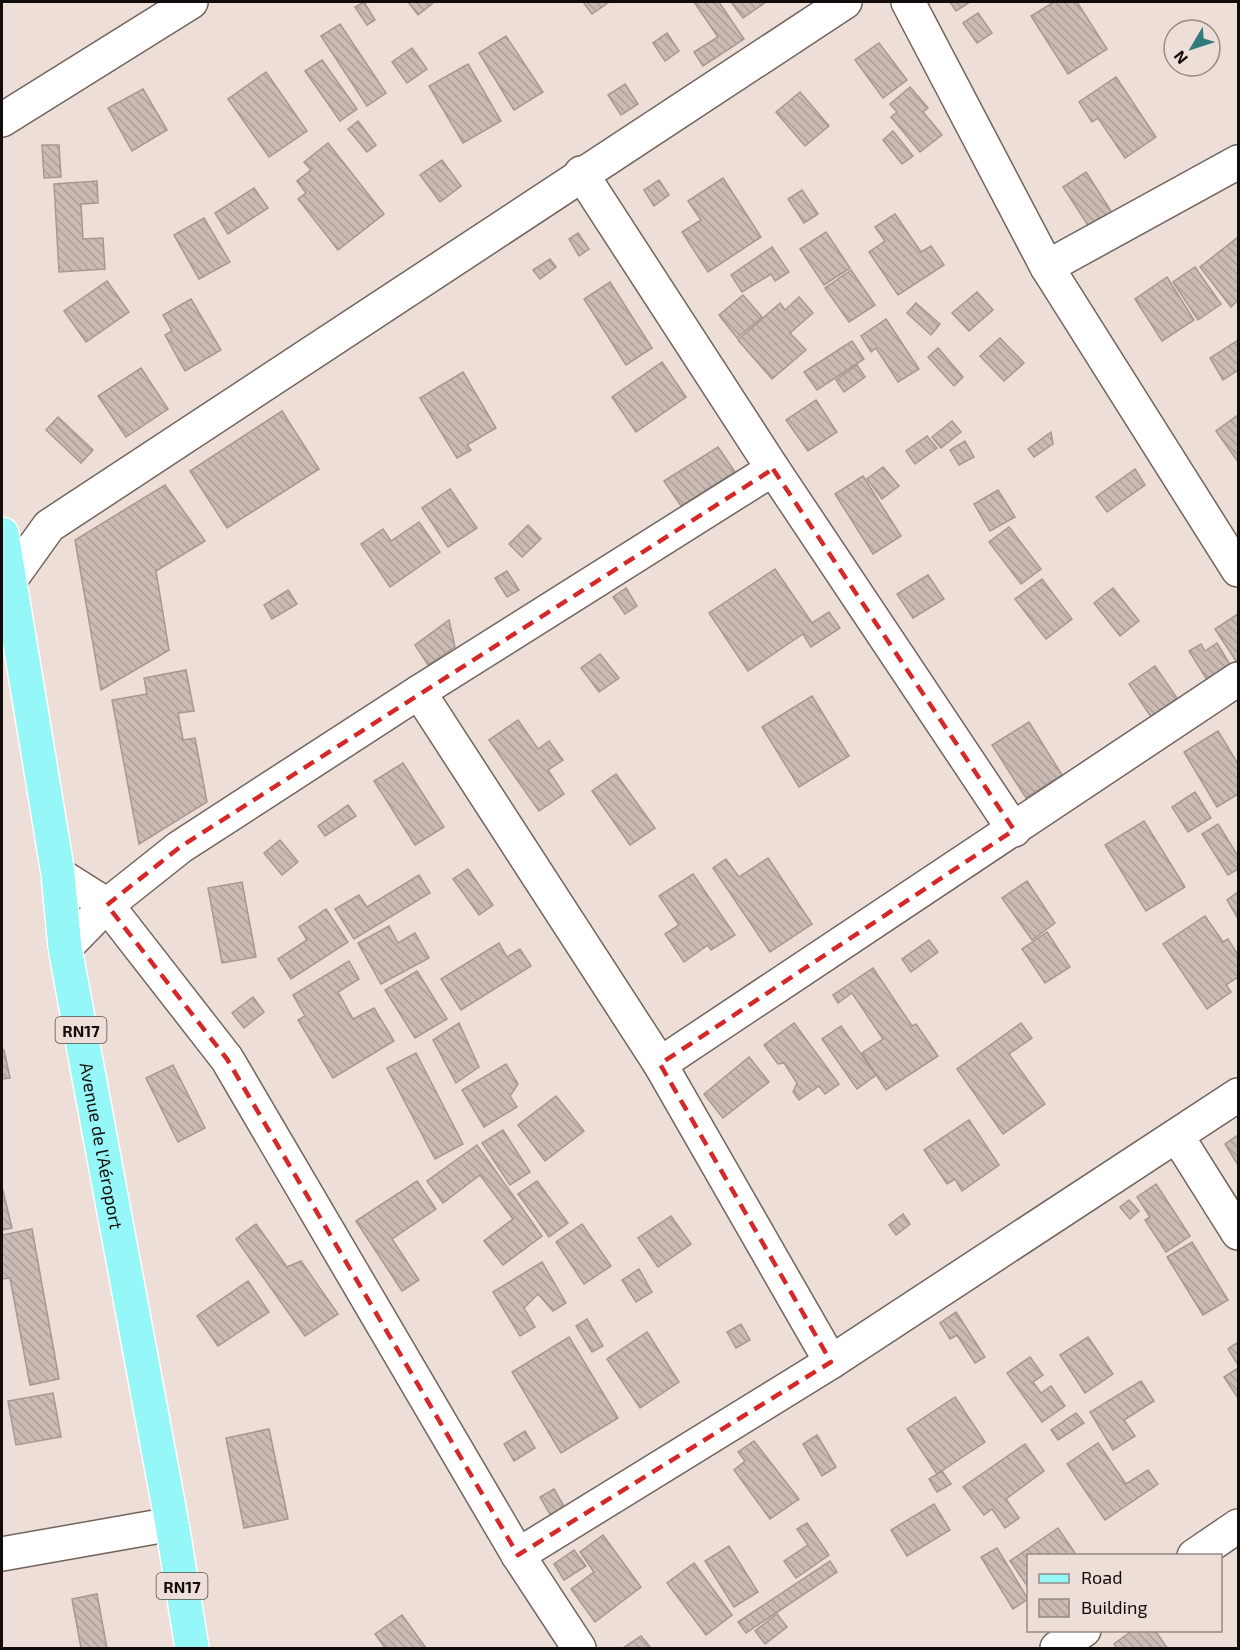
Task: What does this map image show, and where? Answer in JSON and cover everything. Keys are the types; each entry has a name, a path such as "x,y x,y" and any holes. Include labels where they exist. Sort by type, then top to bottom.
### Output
{"main road":[{"name":"Avenue de l'Aéroport","path":"2,534 5,584 58,874 65,948 172,1524 192,1648"}],"street":[{"path":"2,120 191,2"},
{"path":"5,584 50,526 581,173 845,2"},
{"path":"908,2 1047,267 1239,570"},
{"path":"1047,267 1239,162"},
{"path":"581,173 773,469 1014,830"},
{"path":"65,948 107,905 180,847 419,692 773,469"},
{"path":"660,1064 1239,679"},
{"path":"419,692 660,1064 831,1362"},
{"path":"58,874 107,905 226,1059 518,1555 579,1648"},
{"path":"518,1555 831,1362 1239,1095"},
{"path":"1177,1136 1239,1233"},
{"path":"2,1554 172,1524"},
{"path":"1197,1554 1239,1526"},
{"path":"1057,1648 1081,1632"}],"highlighted area":[{"path":"773,469 1014,830 660,1064 831,1362 518,1555 227,1059 107,905 180,847"}],"building":[{"path":"364,2 375,20 367,25 355,7"},
{"path":"408,2 431,2 433,3 418,15"},
{"path":"583,2 609,2 592,14"},
{"path":"694,2 719,2 744,39 703,66 694,52 718,37"},
{"path":"731,2 766,2 743,18"},
{"path":"950,2 970,2 956,11"},
{"path":"1054,2 1077,2 1107,49 1068,74 1031,16"},
{"path":"978,13 992,33 977,43 963,23"},
{"path":"340,24 386,93 367,106 321,36"},
{"path":"667,33 679,51 665,61 653,43"},
{"path":"506,36 543,92 514,110 479,53"},
{"path":"879,43 907,80 883,98 855,60"},
{"path":"412,48 427,69 407,83 392,62"},
{"path":"322,60 357,109 340,121 305,71"},
{"path":"468,64 501,121 463,143 429,86"},
{"path":"266,72 307,131 269,157 228,99"},
{"path":"1116,77 1156,137 1125,158 1098,118 1092,122 1079,102"},
{"path":"625,84 638,104 621,115 608,95"},
{"path":"910,87 928,108 923,112 942,135 920,152 891,117 897,112 890,104"},
{"path":"143,89 167,130 132,151 108,108"},
{"path":"800,92 829,126 805,146 776,112"},
{"path":"358,121 376,145 367,152 348,129"},
{"path":"893,131 913,156 902,164 883,140"},
{"path":"328,143 384,214 338,250 298,199 306,193 297,181 311,170 304,162"},
{"path":"42,145 59,145 61,177 44,178"},
{"path":"442,160 461,186 440,202 420,175"},
{"path":"1086,172 1116,219 1093,233 1063,187"},
{"path":"723,178 761,237 708,272 682,232 701,220 688,201"},
{"path":"659,180 669,195 654,206 644,190"},
{"path":"97,181 98,203 81,204 83,239 103,238 105,269 59,272 54,184"},
{"path":"254,188 268,208 228,234 215,213"},
{"path":"802,190 818,214 804,223 788,199"},
{"path":"895,214 921,252 931,246 944,265 898,295 869,252 885,241 875,227"},
{"path":"204,218 230,262 199,279 174,235"},
{"path":"826,232 850,268 824,285 800,249"},
{"path":"578,233 589,249 579,256 569,239"},
{"path":"1238,237 1238,300 1231,307 1200,267"},
{"path":"772,247 789,272 775,281 771,274 742,292 731,275"},
{"path":"550,259 556,267 540,279 533,270"},
{"path":"1195,267 1221,304 1198,320 1173,282"},
{"path":"851,270 875,305 849,322 825,288"},
{"path":"1167,277 1194,320 1162,341 1135,299"},
{"path":"107,281 129,312 86,342 64,311"},
{"path":"610,282 652,348 626,365 584,299"},
{"path":"977,292 993,310 969,331 952,313"},
{"path":"743,295 762,317 737,338 719,315"},
{"path":"799,297 813,313 790,333 806,350 772,379 738,340 780,303 785,310"},
{"path":"191,299 221,350 185,371 165,335 172,331 163,315"},
{"path":"916,303 940,324 931,335 907,313"},
{"path":"886,319 919,369 898,382 876,348 871,352 861,336"},
{"path":"1000,338 1024,363 1004,381 980,356"},
{"path":"1238,340 1238,370 1223,380 1210,358"},
{"path":"852,341 864,359 817,390 804,372"},
{"path":"938,348 963,377 954,386 928,357"},
{"path":"662,362 686,397 636,432 612,397"},
{"path":"857,365 865,377 844,392 836,380"},
{"path":"141,368 168,409 126,437 98,396"},
{"path":"463,372 496,428 467,445 471,450 457,458 420,398"},
{"path":"816,400 837,432 808,451 786,420"},
{"path":"282,411 319,469 227,528 190,471"},
{"path":"1238,415 1238,462 1216,431"},
{"path":"58,417 93,450 81,463 46,430"},
{"path":"952,421 961,432 941,448 932,437"},
{"path":"1051,432 1053,444 1034,457 1028,449"},
{"path":"927,436 937,448 915,464 906,451"},
{"path":"965,441 974,457 959,465 950,450"},
{"path":"718,447 735,472 681,506 664,481"},
{"path":"883,467 899,486 882,499 867,479"},
{"path":"1135,469 1145,485 1107,512 1096,497"},
{"path":"863,476 901,536 873,554 835,494"},
{"path":"165,485 205,541 156,571 169,650 101,690 75,540"},
{"path":"450,489 477,528 448,547 422,508"},
{"path":"998,490 1015,517 990,531 974,504"},
{"path":"419,522 440,552 390,587 361,544 383,529 391,541"},
{"path":"528,525 541,539 522,557 509,544"},
{"path":"1009,527 1041,569 1021,584 989,542"},
{"path":"775,569 812,623 829,612 840,628 811,647 803,634 748,671 709,613"},
{"path":"507,571 519,590 507,597 495,578"},
{"path":"928,575 944,599 913,618 897,594"},
{"path":"1042,579 1072,619 1046,639 1015,599"},
{"path":"626,588 637,606 625,614 613,597"},
{"path":"1113,588 1139,621 1120,636 1094,603"},
{"path":"288,590 297,604 272,619 264,605"},
{"path":"1238,614 1238,664 1215,629"},
{"path":"449,620 455,647 428,665 415,645"},
{"path":"1217,643 1232,668 1209,683 1189,651 1201,644 1205,651"},
{"path":"600,654 619,678 599,692 581,668"},
{"path":"1155,666 1177,698 1151,717 1129,684"},
{"path":"186,670 194,711 178,713 183,740 195,738 207,802 139,844 112,700 147,694 144,678"},
{"path":"812,696 849,756 799,787 762,727"},
{"path":"518,720 538,749 549,741 563,760 548,770 564,794 539,811 489,740"},
{"path":"1029,722 1062,775 1026,798 992,745"},
{"path":"1218,731 1238,764 1238,794 1217,807 1184,752"},
{"path":"403,763 444,827 415,845 374,781"},
{"path":"616,774 655,828 630,845 592,791"},
{"path":"1195,792 1211,818 1188,832 1172,807"},
{"path":"348,805 356,816 325,836 318,826"},
{"path":"1144,821 1185,887 1146,911 1105,845"},
{"path":"1218,824 1238,856 1238,869 1228,875 1202,834"},
{"path":"280,840 298,862 282,875 264,853"},
{"path":"768,858 812,924 770,952 713,868 726,859 739,877"},
{"path":"468,869 493,905 479,915 453,879"},
{"path":"693,874 735,935 711,950 708,945 684,962 665,934 679,925 659,896"},
{"path":"419,875 430,893 354,939 335,909 359,895 367,907"},
{"path":"1027,881 1055,923 1032,940 1002,898"},
{"path":"242,882 256,957 222,963 208,888"},
{"path":"1238,892 1238,916 1237,917 1227,900"},
{"path":"326,909 348,942 291,979 278,959 307,940 299,927"},
{"path":"1205,916 1223,942 1228,939 1238,955 1238,977 1226,985 1231,992 1207,1009 1163,944"},
{"path":"389,926 398,943 415,933 429,958 381,984 358,943"},
{"path":"1047,932 1070,967 1045,983 1022,949"},
{"path":"929,940 938,952 911,972 902,959"},
{"path":"499,943 507,957 520,949 531,966 461,1010 441,979"},
{"path":"349,961 359,979 338,992 353,1019 374,1008 394,1041 333,1078 298,1020 305,1016 293,995"},
{"path":"873,968 912,1026 916,1024 938,1056 886,1090 862,1053 883,1039 852,993 838,1003 833,995"},
{"path":"417,971 447,1019 415,1038 385,990"},
{"path":"253,997 264,1012 244,1028 232,1013"},
{"path":"459,1023 479,1067 456,1083 433,1040"},
{"path":"794,1023 839,1084 825,1094 819,1086 799,1100 793,1092 797,1083 784,1063 778,1064 764,1045"},
{"path":"1021,1023 1032,1038 1009,1054 1045,1104 1003,1134 957,1069"},
{"path":"841,1026 876,1075 857,1089 822,1039"},
{"path":"4,1050 10,1078 2,1079 2,1051"},
{"path":"416,1053 463,1144 435,1159 387,1068"},
{"path":"749,1057 769,1082 723,1118 704,1094"},
{"path":"506,1064 518,1084 510,1096 517,1107 484,1127 462,1090"},
{"path":"173,1065 205,1128 178,1142 146,1078"},
{"path":"556,1096 584,1131 545,1161 518,1125"},
{"path":"969,1120 999,1165 962,1191 955,1179 947,1184 924,1150"},
{"path":"503,1130 530,1172 510,1185 482,1143"},
{"path":"1238,1135 1238,1165 1225,1144"},
{"path":"477,1145 542,1236 503,1265 484,1241 513,1219 480,1175 443,1203 427,1181"},
{"path":"417,1181 436,1209 392,1239 419,1280 402,1291 356,1221"},
{"path":"537,1181 568,1223 549,1237 518,1194"},
{"path":"1156,1184 1190,1236 1166,1252 1145,1220 1150,1217 1137,1197"},
{"path":"2,1187 12,1228 2,1230"},
{"path":"1129,1200 1139,1211 1130,1219 1120,1207"},
{"path":"903,1214 910,1224 896,1235 889,1225"},
{"path":"671,1216 691,1244 658,1267 638,1238"},
{"path":"256,1224 287,1267 301,1261 338,1314 305,1336 236,1239"},
{"path":"582,1224 611,1266 584,1284 556,1242"},
{"path":"32,1229 59,1379 30,1385 10,1278 2,1279 2,1235"},
{"path":"1192,1242 1228,1300 1203,1315 1167,1257"},
{"path":"542,1262 566,1303 553,1311 538,1294 524,1308 535,1327 520,1336 493,1292"},
{"path":"639,1269 652,1292 636,1302 622,1280"},
{"path":"248,1281 269,1312 218,1346 197,1316"},
{"path":"956,1312 985,1357 975,1363 957,1335 950,1339 940,1323"},
{"path":"587,1319 603,1346 592,1352 576,1326"},
{"path":"741,1324 750,1340 736,1348 727,1332"},
{"path":"647,1332 679,1382 640,1408 607,1359"},
{"path":"569,1337 618,1418 561,1453 512,1372"},
{"path":"1088,1337 1113,1374 1085,1393 1060,1355"},
{"path":"1238,1342 1238,1365 1228,1349"},
{"path":"1030,1357 1043,1375 1033,1382 1041,1393 1051,1386 1065,1406 1042,1422 1007,1373"},
{"path":"1238,1368 1238,1398 1224,1377"},
{"path":"1141,1381 1154,1401 1124,1420 1135,1436 1113,1450 1090,1412"},
{"path":"53,1393 61,1437 16,1445 8,1401"},
{"path":"955,1397 985,1442 937,1474 907,1429"},
{"path":"1076,1413 1084,1423 1058,1440 1051,1430"},
{"path":"269,1429 288,1519 244,1528 226,1438"},
{"path":"525,1431 535,1448 514,1461 504,1444"},
{"path":"817,1435 836,1467 822,1476 803,1444"},
{"path":"754,1441 799,1499 770,1519 734,1470 745,1461 738,1452"},
{"path":"1098,1443 1126,1484 1148,1470 1158,1484 1105,1520 1067,1464"},
{"path":"1025,1444 1044,1471 1006,1499 1019,1518 1005,1528 992,1509 984,1515 963,1487"},
{"path":"942,1471 951,1484 937,1492 929,1479"},
{"path":"554,1489 565,1508 551,1516 540,1497"},
{"path":"934,1504 950,1530 907,1556 891,1530"},
{"path":"807,1523 829,1555 796,1578 784,1561 808,1545 797,1529"},
{"path":"1058,1528 1076,1554 1027,1554 1027,1586 1010,1561"},
{"path":"603,1535 641,1587 595,1622 571,1589 594,1572 580,1552"},
{"path":"729,1546 758,1592 734,1607 705,1561"},
{"path":"997,1548 1027,1600 1013,1609 981,1557"},
{"path":"574,1550 586,1566 564,1580 554,1564"},
{"path":"830,1561 837,1572 746,1633 738,1622"},
{"path":"694,1563 732,1615 706,1635 667,1583"},
{"path":"97,1594 107,1648 81,1648 72,1599"},
{"path":"777,1614 787,1627 765,1644 755,1631"},
{"path":"402,1615 426,1648 385,1648 375,1634"},
{"path":"1130,1632 1156,1632 1167,1648 1117,1648 1114,1644"},
{"path":"641,1636 651,1648 623,1648"}]}
